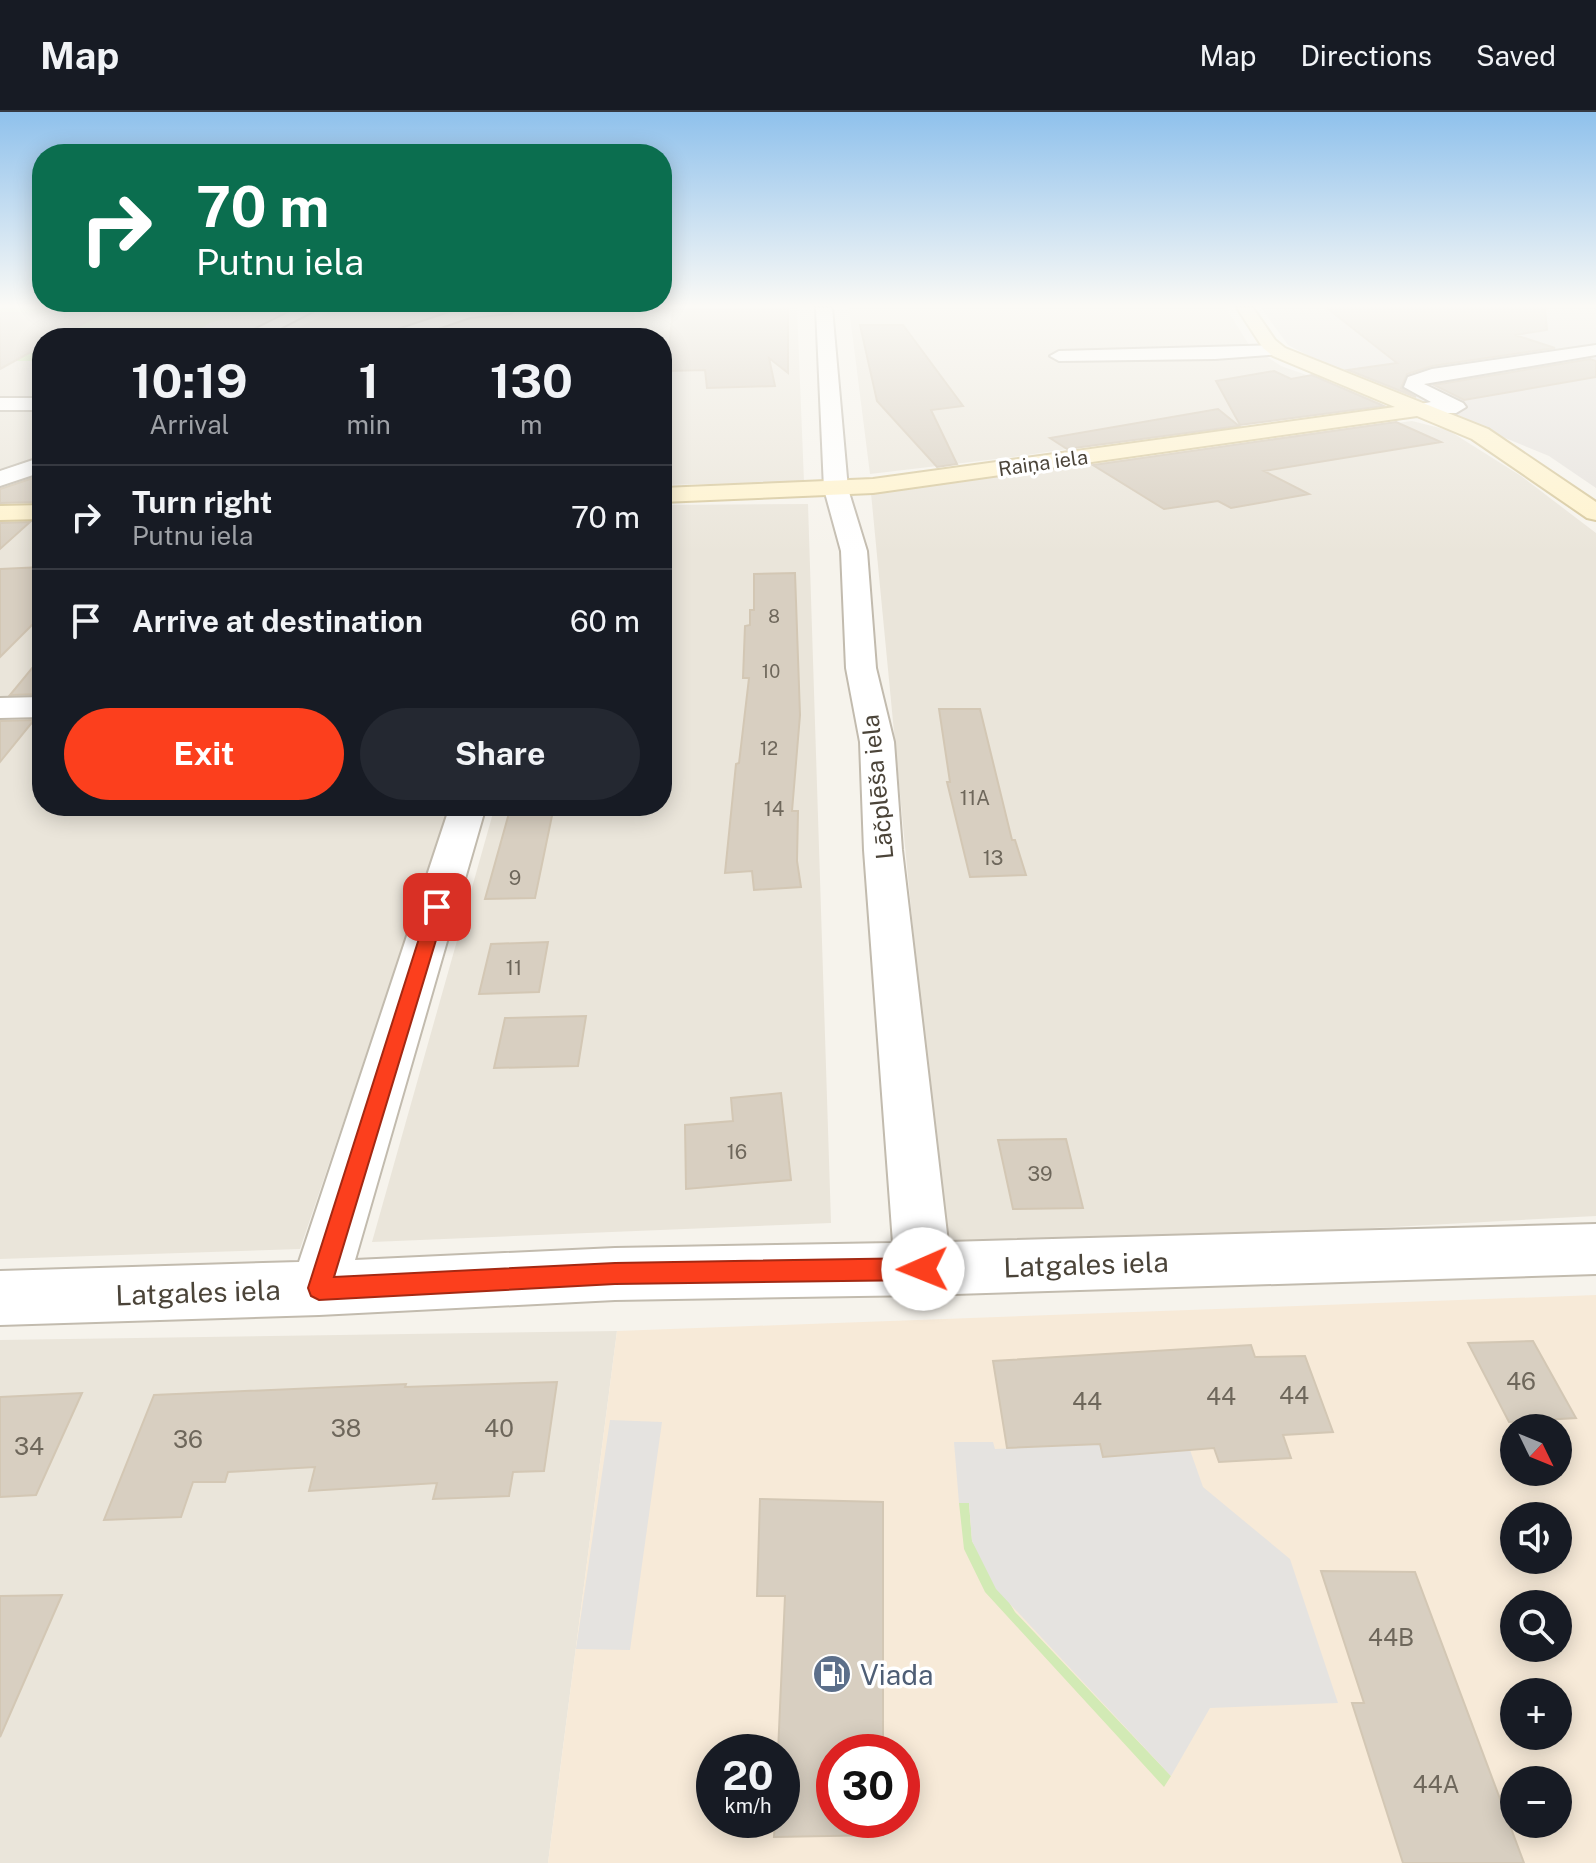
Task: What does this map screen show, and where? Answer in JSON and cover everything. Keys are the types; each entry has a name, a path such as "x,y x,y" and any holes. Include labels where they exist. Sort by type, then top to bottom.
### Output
{"street":[{"name":"Lāčplēša iela","path":"829,390 836,489 854,551 861,668 877,742 883,850 923,1269"},
{"path":"1370,390 1460,424 1499,445 1596,513"},
{"path":"1420,390 1456,407 1422,409"},
{"path":"0,404 32,404"},
{"name":"Raiņa iela","path":"672,495 836,489 944,478 1422,409"},
{"path":"0,479 32,468"},
{"path":"0,513 32,512"},
{"path":"0,708 32,707"},
{"path":"319,1288 465,816"},
{"name":"Latgales iela","path":"0,1298 319,1288 615,1274 923,1269 1596,1249"}],"shaded area":[{"path":"0,390 32,390 32,399 0,397"},
{"path":"672,390 800,390 804,482 672,485"},
{"path":"859,390 1348,390 1386,403 1013,457 870,474"},
{"path":"1387,390 1596,390 1596,488 1549,456"},
{"path":"0,410 32,410 32,463 0,475"},
{"path":"1412,421 1448,430 1521,476 1596,533 1596,1216 944,1251 871,493"},
{"path":"808,504 831,1223 372,1242 492,816 672,816 672,505"},
{"path":"32,519 32,697 0,699 0,520"},
{"path":"32,719 32,816 448,816 300,1249 0,1259 0,721"},
{"path":"1596,1295 1596,1863 548,1863 617,1331"},
{"path":"617,1331 548,1863 0,1863 0,1340"},
{"path":"610,1420 662,1422 630,1650 576,1649"},
{"path":"954,1442 993,1442 995,1449 1100,1444 1104,1457 1190,1450 1203,1487 1290,1559 1338,1703 1210,1708 1171,1776 996,1589 972,1541 969,1503 959,1503"}],"green space":[{"path":"959,1503 969,1503 972,1541 1015,1612 1171,1776 1164,1787 985,1592 964,1549"}],"building":[{"path":"874,390 951,390 963,406 931,410 957,464 937,467 877,401"},
{"path":"1221,390 1346,390 1384,406 1240,425"},
{"path":"1443,390 1523,390 1464,400"},
{"path":"1218,409 1239,426 1067,449 1050,438"},
{"path":"1396,422 1441,442 1264,471 1309,494 1231,508 1218,501 1164,509 1093,465"},
{"path":"32,478 32,502 0,503 0,489"},
{"path":"30,522 0,549 0,523"},
{"path":"32,567 32,625 0,657 0,569"},
{"path":"795,573 800,715 792,811 798,811 797,861 801,887 754,890 752,871 725,873 749,678 743,678 745,626 750,625 750,610 754,610 754,574"},
{"path":"32,668 32,694 10,695"},
{"path":"939,709 980,709 1012,840 1015,840 1026,875 970,877 947,782 950,782"},
{"path":"32,720 0,762 0,721"},
{"path":"508,816 552,816 535,898 485,899"},
{"path":"548,942 539,992 479,994 491,944"},
{"path":"586,1016 578,1066 494,1068 505,1018"},
{"path":"781,1093 791,1180 686,1189 685,1125 733,1121 731,1098"},
{"path":"1066,1139 1083,1208 1013,1209 998,1140"},
{"path":"1533,1341 1576,1418 1572,1418 1572,1414 1505,1414 1468,1343"},
{"path":"1251,1345 1255,1357 1305,1356 1333,1432 1283,1435 1291,1458 1219,1462 1214,1448 1103,1457 1100,1444 1007,1448 993,1361"},
{"path":"557,1382 544,1471 513,1472 509,1496 433,1499 437,1483 309,1491 315,1467 228,1472 225,1482 193,1482 181,1517 104,1520 154,1395 406,1384 405,1387"},
{"path":"82,1393 36,1495 0,1497 0,1397"},
{"name":"Viada","path":"760,1499 883,1502 883,1734 816,1734 816,1836 800,1837 800,1734 779,1734 785,1596 757,1596"},
{"path":"1321,1571 1415,1572 1500,1799 1500,1838 1515,1838 1524,1863 1403,1863 1352,1703 1364,1703"},
{"path":"62,1595 0,1737 0,1596"}],"place":[{"name":"Viada","path":"832,1674"}],"route":[{"path":"437,907 319,1288 615,1274 923,1269"}]}
